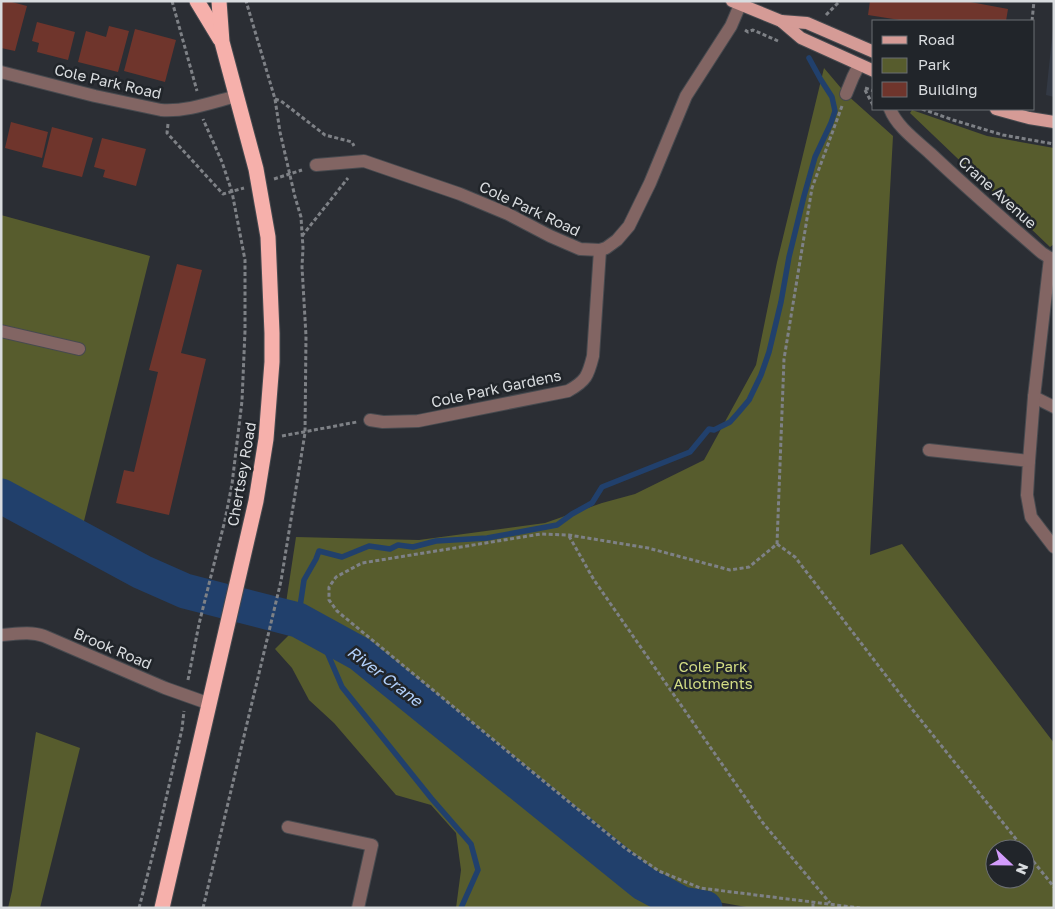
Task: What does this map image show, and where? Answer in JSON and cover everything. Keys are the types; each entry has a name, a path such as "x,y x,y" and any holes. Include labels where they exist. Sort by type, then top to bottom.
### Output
{"highway":[{"name":"Chertsey Road","path":"197,1 222,42"},
{"name":"Chertsey Road","path":"162,908 256,502 266,439 270,391 272,333 268,237 256,169 222,42 219,1"}],"main road":[{"path":"736,3 781,21 807,23 872,51"},
{"path":"781,21 801,38 872,71"},
{"path":"1000,110 1054,122"}],"street":[{"path":"600,250 617,240 629,226 650,183 686,96 731,26 736,3"},
{"path":"846,94 859,65"},
{"name":"Cole Park Road","path":"1,72 95,96 170,111 237,96"},
{"name":"Crane Avenue","path":"890,110 902,127 974,194 1042,253 1052,257 1048,323 1034,397 1027,495 1030,517 1054,547"},
{"name":"Cole Park Road","path":"316,165 364,162 460,194 580,248 600,250"},
{"name":"Cole Park Gardens","path":"370,420 383,422 418,421 568,391 581,384 589,371 593,356 600,250"},
{"path":"1,331 79,349"},
{"path":"1034,397 1054,407"},
{"path":"929,450 1029,462"},
{"name":"Brook Road","path":"1,635 36,633 185,696 210,704"},
{"path":"288,827 372,845 358,908"}],"path":[{"path":"172,1 198,94"},
{"path":"203,908 281,581 304,432 306,336 302,267 303,248 299,210 280,132 275,98 246,1"},
{"path":"824,18 840,1"},
{"path":"1032,20 1034,1"},
{"path":"748,32 752,30 780,41"},
{"path":"863,87 872,90"},
{"path":"846,94 812,188 784,359 777,544 749,567 730,570 648,548 569,535 541,534 362,563 336,576 329,587 329,600 337,611 625,848 659,871 700,888 860,908"},
{"path":"275,98 325,135 352,142 361,162 325,209 301,236"},
{"path":"925,110 1003,135 1054,144"},
{"path":"139,908 182,729 185,696 199,624 225,520 232,484 242,401 245,331 245,260 232,192 222,162 202,118"},
{"path":"168,121 167,133 223,194 238,190"},
{"path":"273,180 298,172"},
{"path":"266,439 370,420"},
{"path":"569,535 594,580 763,823 830,904"},
{"path":"777,544 795,557 904,699 1015,839"},
{"path":"1035,864 1054,887"},
{"path":"813,902 813,908"}],"shaded area":[{"path":"1054,19 1054,97 1046,95"}],"green space":[{"name":"Cole Park Allotments","path":"824,68 846,94 893,136 870,555 902,544 1054,743 1054,908 752,908 695,898 648,875 600,838 439,703 366,647 467,753 604,866 655,898 663,908 456,908 461,870 456,833 431,805 396,795 334,723 309,700 292,668 275,649 309,615 286,603 296,537 419,540 545,523 602,503 635,494 704,460 756,365 777,262"},
{"path":"912,110 987,136 1054,148 1054,244 1050,247 910,113"},
{"path":"1,215 150,256 82,529 1,485"},
{"path":"36,732 80,748 40,908 8,908 12,891"}],"building":[{"path":"1,1 27,6 15,51 1,48"},
{"path":"870,1 965,1 1008,9 1006,20 900,20 868,15"},
{"path":"37,22 75,32 68,60 37,52 39,43 32,41"},
{"path":"109,26 129,31 118,72 78,62 86,31 106,37"},
{"path":"135,29 176,40 165,82 124,71"},
{"path":"11,122 48,132 42,158 5,148"},
{"path":"52,127 93,138 82,177 42,167"},
{"path":"102,138 146,149 136,186 103,177 105,170 94,167"},
{"path":"177,264 202,270 181,353 206,359 169,515 116,503 124,470 134,472 158,372 149,370"}],"waterway":[{"path":"298,620 304,580 319,551 342,557 369,546 390,549 398,545 413,547 436,541 487,538 557,525 592,503 602,487 690,452 709,429 714,430 730,422 749,400 769,352 804,196 815,157 835,111 832,97 809,58"},
{"name":"River Crane","path":"1,496 142,572 185,591 298,620 360,654 643,883 682,904 705,908"},
{"path":"326,635 327,652 342,687 431,798 471,844 478,870 461,908"}]}
